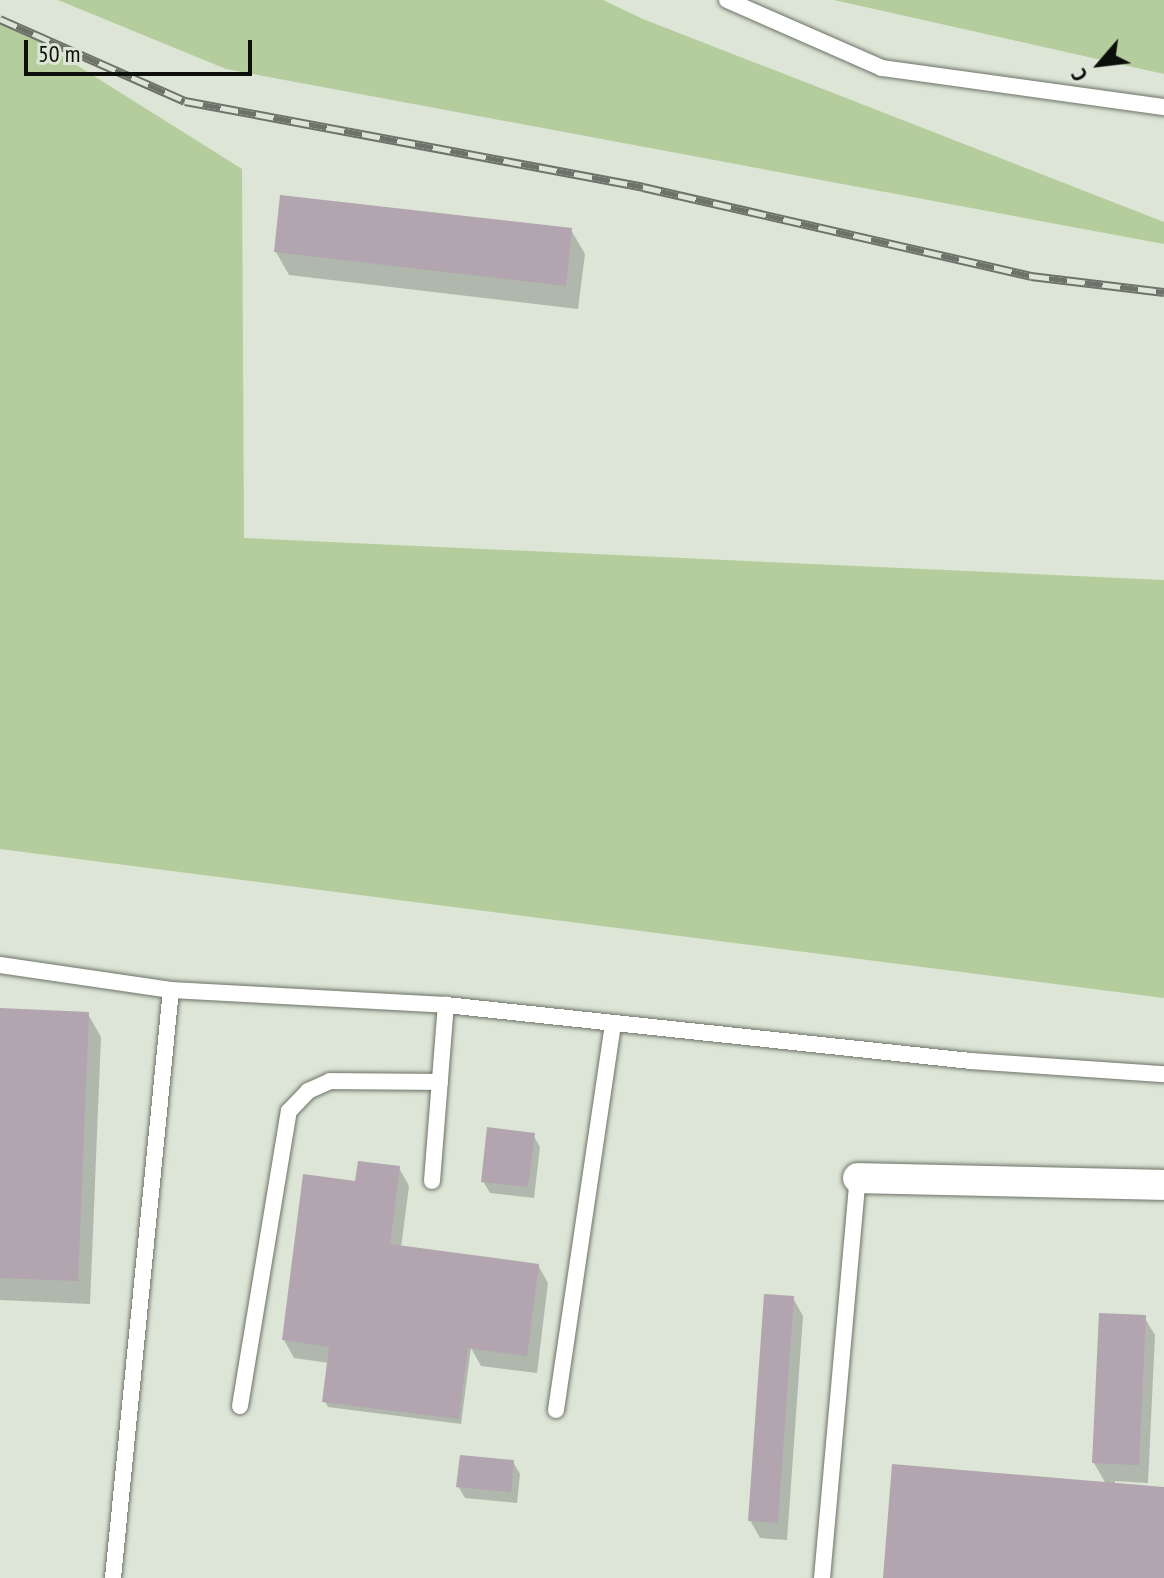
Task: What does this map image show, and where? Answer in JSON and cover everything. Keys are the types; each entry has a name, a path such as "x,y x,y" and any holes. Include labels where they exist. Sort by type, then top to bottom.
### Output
{"street":[{"path":"858,1178 1164,1185"}],"lane":[{"path":"727,0 882,68 1164,107"},
{"path":"0,965 171,990 446,1005 613,1026 971,1061 1164,1074"},
{"path":"113,1578 171,990"},
{"path":"432,1181 446,1005"},
{"path":"556,1410 613,1026"},
{"path":"240,1406 289,1111 308,1091 330,1081 440,1082"},
{"path":"822,1578 858,1178"}],"green space":[{"path":"58,0 603,0 643,19 1164,222 1164,244 226,69"},
{"path":"834,0 1164,0 1164,74"},
{"path":"0,17 242,169 244,538 1164,580 1164,998 0,849"}],"building":[{"path":"280,195 572,228 566,286 274,252"},
{"path":"0,1008 89,1012 78,1281 0,1278"},
{"path":"487,1127 535,1133 528,1187 481,1182"},
{"path":"358,1161 400,1166 390,1244 539,1264 527,1356 468,1348 459,1419 322,1402 329,1347 282,1340 303,1174 355,1181"},
{"path":"764,1294 794,1296 778,1523 748,1521"},
{"path":"1099,1313 1146,1315 1139,1465 1092,1463"},
{"path":"460,1455 514,1460 511,1492 456,1487"},
{"path":"892,1464 1164,1487 1164,1578 883,1578"}],"railway":[{"path":"0,19 185,101 643,187 1031,276 1164,292"}]}
